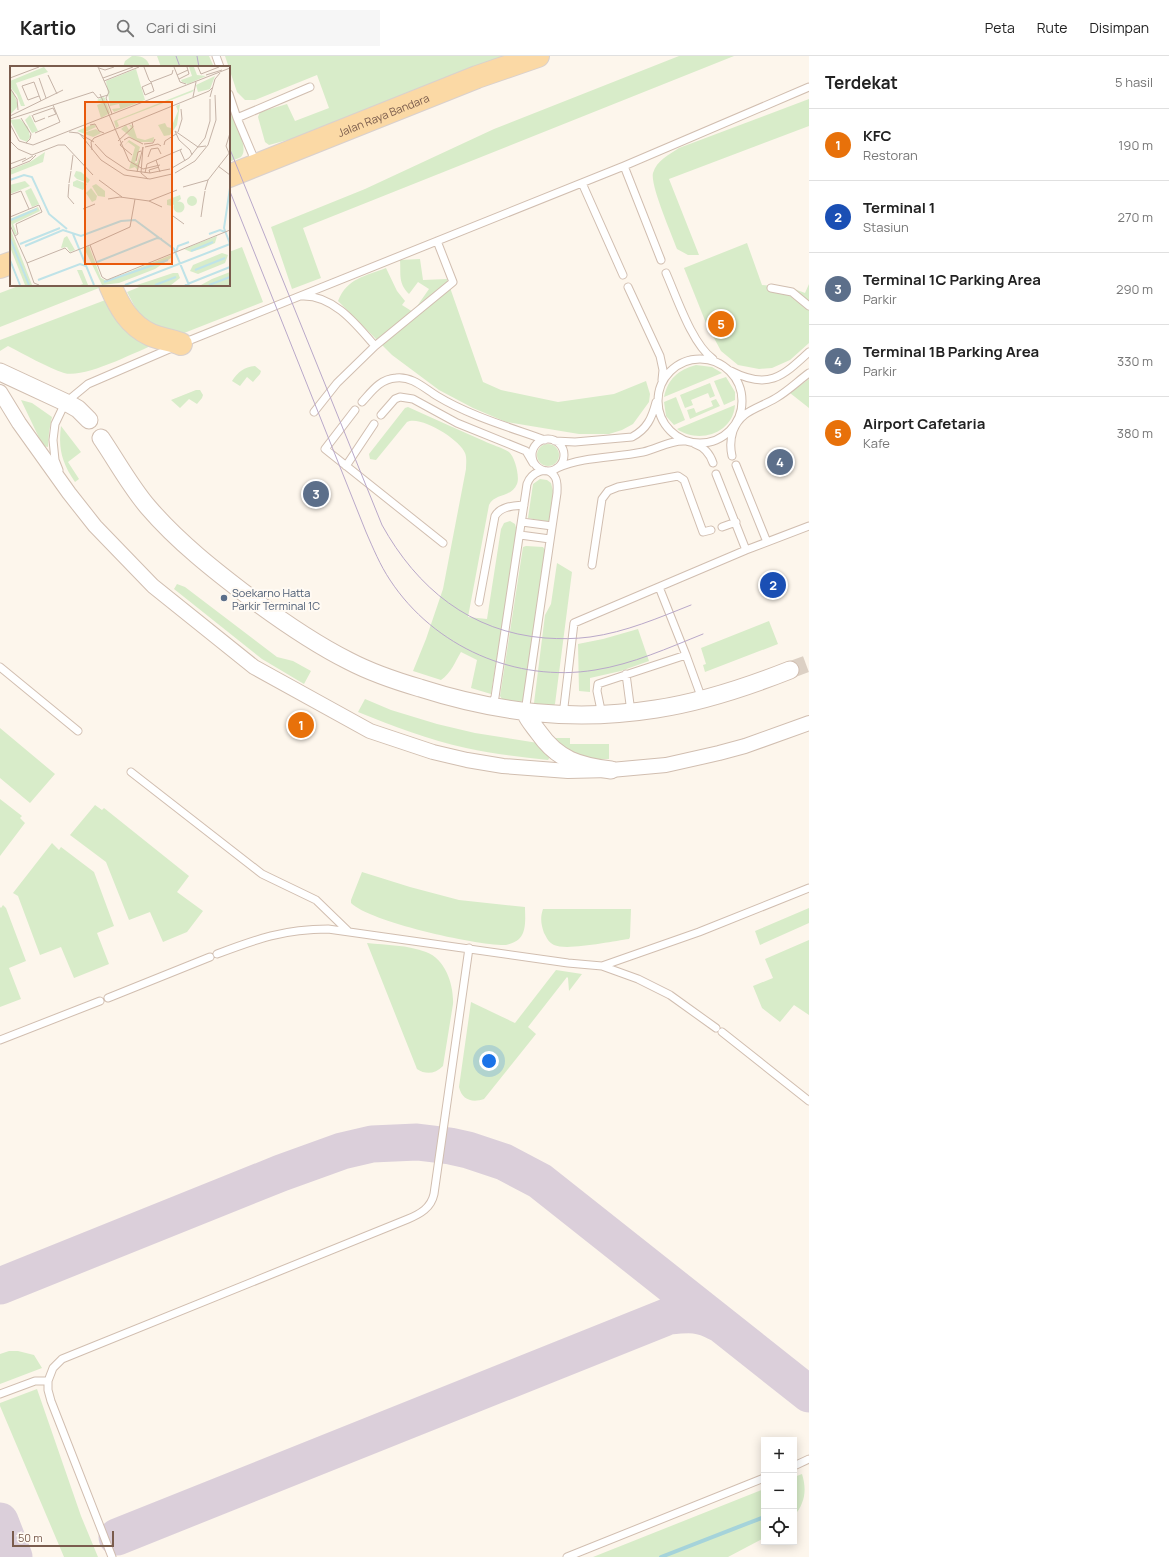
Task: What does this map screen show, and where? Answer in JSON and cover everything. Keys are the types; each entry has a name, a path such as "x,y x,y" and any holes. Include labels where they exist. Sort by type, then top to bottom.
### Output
{"main road":[{"name":"Jalan Raya Bandara","path":"230,176 477,77 538,56"},
{"path":"114,293 125,315 141,329 152,335 181,344"}],"street":[{"path":"0,372 78,409 89,420"},
{"path":"0,392 19,423 69,493 95,526 153,586 254,667 370,731 433,752 467,760 503,766 568,771 611,770 666,765 745,746 809,723"},
{"path":"101,438 147,506 196,554 295,630 349,661 392,679 450,698 483,706 525,712 563,715 602,715 664,708 702,699 790,670"},
{"path":"525,712 527,718 544,742 563,757 577,764 611,770"}],"lane":[{"path":"216,56 220,66"},
{"path":"237,118 310,87"},
{"path":"69,493 55,460 53,450 56,424 65,403 88,384 297,296 624,166 809,88"},
{"path":"230,97 237,118 257,165"},
{"path":"624,166 661,260"},
{"path":"582,183 623,275"},
{"path":"314,412 336,383 375,346 453,282 437,241"},
{"path":"666,273 696,339 704,352 716,362 728,369 750,380 773,379 785,373 809,352"},
{"path":"362,402 381,382 396,378 410,379 467,412 545,440 575,442 632,437 639,433 648,424 658,397 663,370 660,356 628,287"},
{"path":"771,288 792,292 809,306"},
{"path":"297,296 314,297 332,304 358,326 375,346"},
{"path":"661,384 668,373 678,364 690,360 704,359 716,362"},
{"path":"728,369 737,380 742,393 742,407 731,437 730,446 732,456"},
{"path":"483,706 492,703 495,697 527,484 531,476 538,472 553,470 582,459 643,452 666,443 688,441 702,443 716,440 728,432 737,421 749,412 778,397 809,373"},
{"path":"381,416 395,399 400,397 413,398 456,423 526,451 537,467 552,474 555,478 557,487 550,548 525,712"},
{"path":"658,397 659,412 665,425 675,435 706,450 713,464"},
{"path":"356,410 325,450 443,544"},
{"path":"346,466 374,424"},
{"path":"534,463 532,458 534,448 536,444 545,440"},
{"path":"555,441 559,444 563,454 561,464 557,468"},
{"path":"736,466 767,542"},
{"path":"716,474 746,550"},
{"path":"592,565 602,499 608,491 618,487 677,476 681,477 684,480 703,532 711,530"},
{"path":"479,602 495,516 502,509 524,505"},
{"path":"522,522 552,526"},
{"path":"722,527 736,522"},
{"path":"563,715 574,623 746,550 809,526"},
{"path":"520,535 550,539"},
{"path":"659,587 702,699"},
{"path":"602,715 597,691 598,684 686,655"},
{"path":"0,668 78,731"},
{"path":"626,674 631,712"},
{"path":"131,772 262,874 316,900 348,931"},
{"path":"602,966 699,932 809,888"},
{"path":"108,998 260,938 284,932 307,929 348,931 568,963 602,966 638,979 670,995 719,1030 809,1101"},
{"path":"112,1557 51,1401 48,1390 48,1381 53,1368 62,1359 413,1217 425,1210 431,1203 434,1194 469,948"},
{"path":"0,1040 100,1001"},
{"path":"0,1394 35,1381 48,1381"},
{"path":"797,1465 809,1459"},
{"path":"567,1557 761,1479"}],"green space":[{"path":"132,56 138,56 145,59 150,66 123,66 125,61"},
{"path":"157,56 209,56 214,66 161,66"},
{"path":"225,56 506,56 336,127 269,145 265,142 258,117 260,112 287,104 295,121 329,108 317,75 255,100 245,100 237,92 230,71 230,66 228,66"},
{"path":"679,56 734,56 303,228 321,278 292,289 271,227 365,189 494,129"},
{"path":"809,99 809,126 669,179 699,255 688,255 677,249 655,188 653,173 657,165 664,158 679,148"},
{"path":"230,108 242,140 243,153 241,157 230,162"},
{"path":"747,243 762,285 789,287 805,293 809,284 809,343 790,360 772,368 759,369 738,365 721,351 706,323 684,268"},
{"path":"242,247 263,302 179,335 143,322 127,292 142,286 230,286 230,252"},
{"path":"420,259 423,280 447,279 483,382 501,390 558,402 614,394 646,381 650,394 649,402 633,424 622,430 609,434 579,434 506,422 473,408 439,390 392,355 338,301 346,287 364,276 386,268 397,291 405,301 402,305 413,312 429,289 418,282 409,294 405,290 400,274 400,260"},
{"path":"18,286 104,286 0,327 0,293"},
{"path":"108,299 156,344 96,369 73,374 64,373 51,368 8,346 0,351 0,340"},
{"path":"696,365 712,367 722,373 664,397 668,385 675,376"},
{"path":"255,366 261,371 253,382 247,377 240,386 232,381 242,370"},
{"path":"726,377 735,392 735,400 724,405 714,381"},
{"path":"809,379 809,408 790,393"},
{"path":"710,383 715,396 710,398 708,393 691,400 693,405 685,408 680,395"},
{"path":"196,390 200,390 203,395 197,404 189,399 180,408 171,400"},
{"path":"676,397 685,420 674,425 666,416 664,402"},
{"path":"716,399 720,406 690,419 687,410 694,408 696,413 713,406 711,401"},
{"path":"21,400 32,403 52,417 48,447 43,446"},
{"path":"735,405 733,415 728,423 713,434 695,436 677,429"},
{"path":"408,407 509,452 516,467 518,477 517,484 511,492 495,499 489,505 468,617 487,619 501,529 504,523 510,521 515,524 517,531 491,694 471,688 477,660 461,652 450,671 441,680 413,671 426,639 443,589 466,469 466,455 456,442 439,430 430,425 413,421 407,422 376,460 370,459 369,454 405,408"},
{"path":"61,426 81,452 68,462 79,479 75,482 62,456 60,442"},
{"path":"548,444 556,447 559,455 556,463 548,466 540,463 537,455 540,447"},
{"path":"540,479 547,480 551,483 553,491 549,522 528,518 533,484"},
{"path":"523,547 543,547 545,550 524,700 521,702 502,699 500,696"},
{"path":"557,563 572,572 555,704 553,706 534,703 545,615 551,604"},
{"path":"177,584 185,587 277,657 293,661 311,671 304,684 262,659 174,589"},
{"path":"769,621 778,644 705,672 703,665 706,664 701,648"},
{"path":"638,629 649,661 621,671 590,678 590,692 579,691 578,644 603,639"},
{"path":"365,699 391,710 437,724 475,733 538,743 550,757 548,760 496,754 452,745 425,737 358,712"},
{"path":"0,728 55,774 30,803 0,778"},
{"path":"549,738 570,738 570,744 609,744 609,759 586,759 568,753"},
{"path":"0,799 22,816 20,818 25,823 0,856"},
{"path":"95,805 102,810 104,808 189,876 177,892 203,911 187,932 163,942 150,912 129,920 106,862 70,835"},
{"path":"52,843 59,850 61,847 94,872 114,926 97,933 109,964 74,978 61,947 40,955 18,896 13,893"},
{"path":"362,872 459,900 525,907 525,924 522,936 516,941 506,945 473,942 425,932 379,918 351,903"},
{"path":"3,905 6,908 26,961 9,968 21,999 0,1007 0,907 1,908"},
{"path":"809,908 809,923 760,945 755,931"},
{"path":"543,909 631,909 630,937 629,939 602,943 560,947 550,943 544,933 541,918"},
{"path":"809,940 809,1015 794,1005 780,1022 762,1008 753,986 773,978 765,959"},
{"path":"367,943 412,948 426,952 439,961 444,967 452,989 453,1004 443,1066 437,1071 427,1073 417,1069"},
{"path":"556,970 582,974 569,991 567,977 528,1027 536,1034 484,1099 475,1101 465,1098 459,1087 471,1002 515,1023"},
{"path":"9,1351 18,1351 34,1355 42,1368 0,1384 0,1354"},
{"path":"37,1389 81,1516 98,1557 64,1557 0,1406 0,1403"},
{"path":"802,1474 805,1491 803,1501 797,1512 797,1509 797,1476"},
{"path":"761,1490 761,1540 728,1557 593,1557"}],"waterway":[{"path":"661,1557 761,1518"}],"taxiway":[{"path":"0,1286 281,1173 342,1151 372,1144 417,1142 450,1146 468,1150 504,1162 540,1181 809,1394"},
{"path":"117,1537 669,1316 695,1315 706,1317 718,1323"},
{"path":"0,1521 14,1557"}],"tunnel":[{"path":"790,670 809,663"}],"tram line":[{"path":"176,56 180,66"},
{"path":"197,56 199,66"},
{"path":"230,149 382,525 396,548 429,587 448,603 493,627 518,634 545,638 562,639 603,635 642,624 691,605"},
{"path":"230,192 374,550 390,580 408,604 429,624 453,641 479,655 507,665 536,671 565,673 595,670 623,664 703,634"}],"place":[{"name":"Airport Cafetaria","path":"721,324"},
{"name":"Terminal 1B Parking Area","path":"780,462"},
{"name":"Terminal 1C Parking Area","path":"316,494"},
{"name":"Terminal 1","path":"773,585"},
{"name":"Soekarno Hatta Parkir Terminal 1C","path":"224,598"},
{"name":"KFC","path":"301,725"}]}
